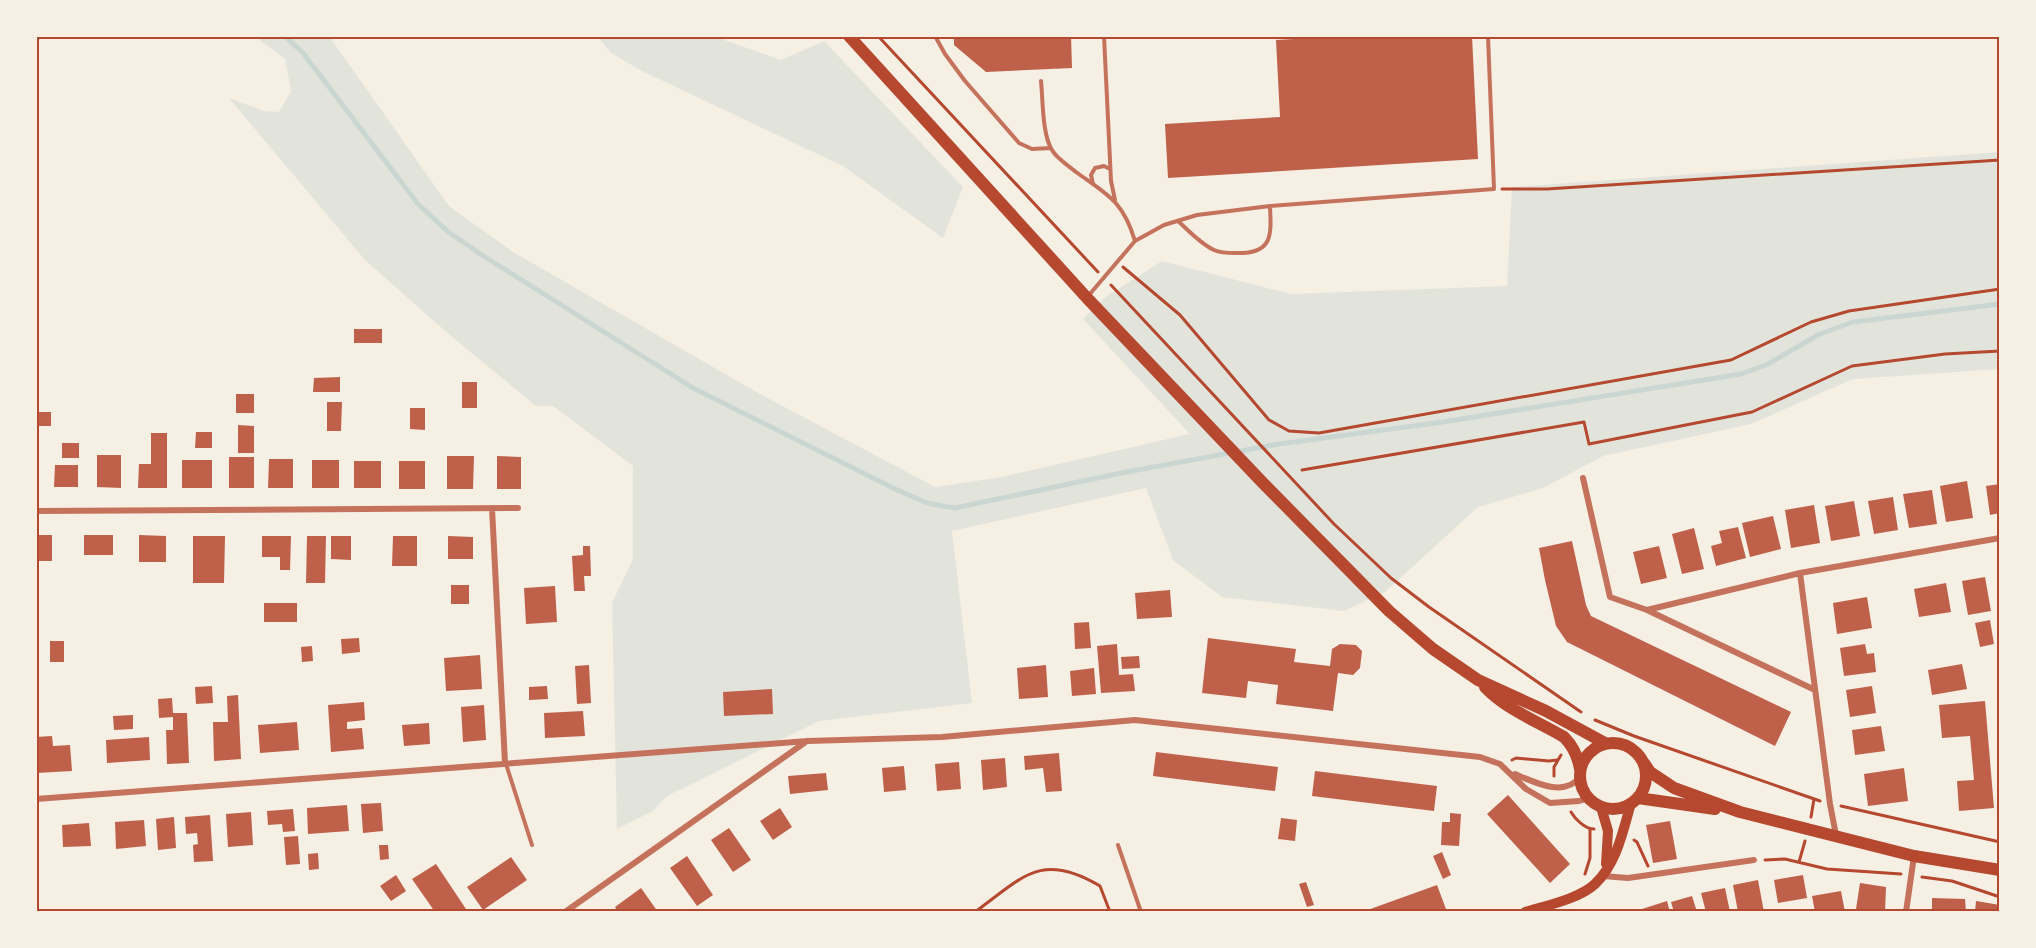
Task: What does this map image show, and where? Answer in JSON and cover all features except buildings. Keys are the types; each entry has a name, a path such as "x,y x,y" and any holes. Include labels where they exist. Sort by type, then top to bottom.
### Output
{"main road":[{"path":"849,36 1087,298 1262,482 1389,611 1433,649 1478,680 1546,711 1605,743 1629,746 1639,755 1650,772 1674,788 1740,812 1914,856 2000,870"},
{"path":"1478,680 1494,697 1564,737 1570,743 1578,758 1582,788 1589,798 1601,807 1611,809 1634,801 1740,812"},
{"path":"1580,773 1589,753 1605,743"},
{"path":"1525,912 1594,885 1618,848 1634,801 1645,783 1644,763"},
{"path":"1601,807 1608,831 1607,857 1601,876"}],"street":[{"path":"1583,478 1610,597 1647,610 1815,690"},
{"path":"492,508 505,763"},
{"path":"36,511 518,508"},
{"path":"1647,610 1800,573 2000,538"},
{"path":"1800,573 1836,835"},
{"path":"36,799 808,741 942,737 1135,720 1480,757 1500,764 1526,789 1550,803 1589,798"},
{"path":"565,912 808,741"},
{"path":"1511,773 1540,786 1548,787 1575,784 1580,773"},
{"path":"1906,912 1914,856"},
{"path":"1601,876 1628,878 1754,860"}],"lane":[{"path":"935,36 945,54 966,81 1020,143 1032,149 1051,148"},
{"path":"1104,36 1111,170 1115,200"},
{"path":"1087,298 1135,241 1177,220 1197,215 1270,206 1494,189 1488,36"},
{"path":"1041,81 1047,134 1051,148 1060,160 1115,200 1130,225 1135,241"},
{"path":"1093,184 1091,175 1095,168 1104,166 1111,170"},
{"path":"1177,220 1213,250 1225,253 1251,252 1263,248 1270,236 1270,206"},
{"path":"505,763 532,845"},
{"path":"1118,845 1141,912"}],"path":[{"path":"878,36 1334,524 1391,578 1429,607 1588,717 1634,736 1830,804 2000,842"},
{"path":"1494,189 1547,189 2000,160"},
{"path":"1117,262 1180,315 1269,420 1289,430 1319,433 1731,360 1810,322 1850,311 2000,290"},
{"path":"1302,470 1584,422 1589,444 1752,412 1852,366 1946,354 2000,351"},
{"path":"1500,764 1516,758 1557,760"},
{"path":"1580,881 1590,858 1590,829"},
{"path":"1754,860 1785,859 1827,869 1910,875 1952,881 2000,897"},
{"path":"975,912 1024,876 1044,868 1065,870 1100,886 1110,912"}],"shaded area":[{"path":"254,36 329,36 449,206 513,252 760,394 935,487 1002,477 1190,434 1083,319 1104,298 1162,261 1291,294 1507,286 1512,187 2000,152 2000,369 1853,379 1751,424 1603,456 1543,488 1478,507 1385,592 1344,611 1222,597 1173,560 1146,488 952,531 972,703 819,721 667,796 653,811 617,829 612,603 633,559 633,466 553,406 536,406 451,336 365,260 229,98 264,111 279,112 291,91 285,59"},
{"path":"597,36 713,36 781,60 824,41 963,187 943,238 843,166 642,71 611,53"}],"waterway":[{"path":"285,36 303,53 418,204 447,231 693,388 895,489 927,503 955,508 1121,473 1279,444 1443,422 1741,374 1768,364 1820,334 1853,322 2000,304"}]}
